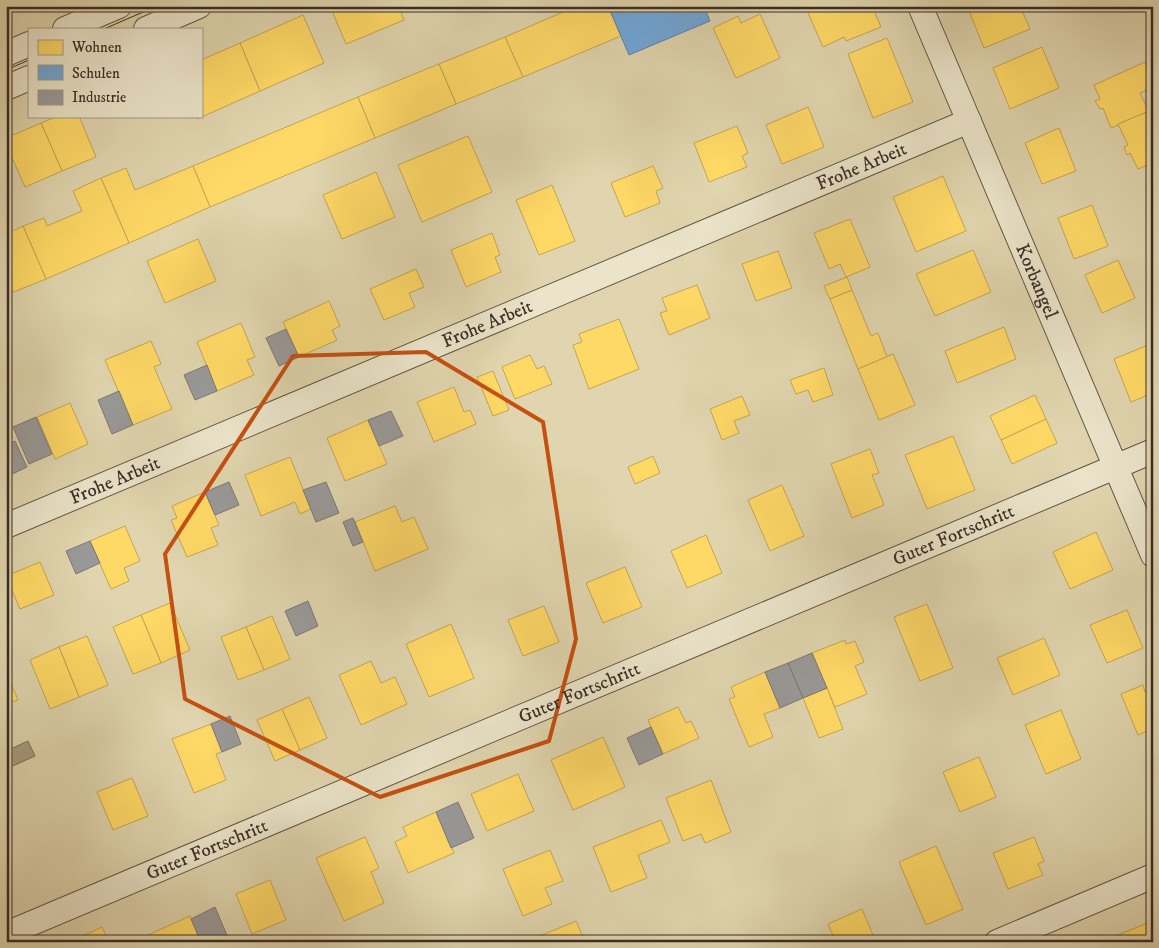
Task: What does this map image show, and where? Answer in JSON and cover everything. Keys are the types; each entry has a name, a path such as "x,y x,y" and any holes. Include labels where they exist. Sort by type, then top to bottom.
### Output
{"street":[{"path":"68,28 119,6"},
{"path":"148,28 199,6"},
{"name":"Korbangel","path":"920,6 1153,555"},
{"path":"6,54 28,44"},
{"path":"6,88 28,78"},
{"name":"Frohe Arbeit","path":"6,526 969,121"},
{"name":"Guter Fortschritt","path":"6,934 1153,451"},
{"path":"997,942 1153,876"}],"highlighted area":[{"path":"426,352 543,422 576,639 549,741 380,797 185,699 165,554 293,356"}],"shaded area":[{"path":"28,741 35,756 6,769 6,751"}],"building: Wohnen":[{"path":"330,6 398,6 404,20 346,44"},
{"path":"433,6 446,6 435,11"},
{"path":"577,6 608,6 621,36 523,77 505,37"},
{"path":"805,6 872,6 881,27 846,41 844,37 823,47"},
{"path":"967,6 1020,6 1030,29 984,48"},
{"path":"1146,6 1153,6 1153,18"},
{"path":"760,14 780,58 736,78 713,28 738,16 741,23"},
{"path":"303,15 324,63 260,91 240,43"},
{"path":"505,37 523,77 456,104 439,64"},
{"path":"887,38 913,102 873,118 848,54"},
{"path":"240,43 260,91 202,117 202,60"},
{"path":"1042,47 1059,88 1010,109 993,68"},
{"path":"1145,62 1153,79 1153,87 1140,93 1149,111 1111,128 1103,108 1100,109 1095,101 1100,99 1094,85"},
{"path":"439,64 456,104 375,138 358,97"},
{"path":"358,97 375,138 210,207 193,166"},
{"path":"808,107 824,147 782,164 766,125"},
{"path":"1149,111 1153,120 1153,163 1138,169 1130,153 1127,155 1124,147 1128,145 1118,124"},
{"path":"53,118 80,118 96,157 62,171 41,123"},
{"path":"41,123 62,171 25,187 6,144 6,138"},
{"path":"737,126 748,153 742,156 747,167 709,182 694,143"},
{"path":"1059,128 1076,171 1042,184 1025,143"},
{"path":"468,136 492,192 422,222 398,165"},
{"path":"193,166 210,207 129,243 101,178 126,168 135,190"},
{"path":"653,166 663,188 656,191 660,203 625,217 611,183"},
{"path":"376,172 395,217 342,239 323,195"},
{"path":"943,176 966,231 916,252 893,197"},
{"path":"101,178 129,243 46,279 23,226 44,218 47,226 82,211 73,191"},
{"path":"1153,184 1153,200 1146,186"},
{"path":"552,185 575,241 539,255 516,200"},
{"path":"1092,205 1108,246 1074,259 1058,218"},
{"path":"850,219 870,267 846,277 840,264 829,269 814,233"},
{"path":"23,226 46,279 6,295 6,234"},
{"path":"492,233 500,255 495,257 501,272 466,287 451,250"},
{"path":"198,239 216,281 165,303 147,261"},
{"path":"973,250 991,292 935,316 916,274"},
{"path":"778,251 792,288 756,301 742,264"},
{"path":"1118,260 1135,298 1102,313 1085,275"},
{"path":"416,269 424,287 409,293 415,307 384,320 370,289"},
{"path":"847,277 852,290 830,299 824,286"},
{"path":"697,285 710,318 669,335 660,313 667,311 662,298"},
{"path":"852,290 871,336 878,333 887,357 858,369 830,299"},
{"path":"329,301 340,326 332,330 337,340 299,357 283,322"},
{"path":"619,319 639,369 589,389 573,345 582,342 579,334"},
{"path":"241,323 255,357 247,360 254,375 217,391 197,342"},
{"path":"1004,327 1016,359 957,383 945,351"},
{"path":"151,341 161,364 154,367 172,409 133,425 105,360"},
{"path":"1153,343 1153,393 1131,402 1114,359"},
{"path":"893,354 915,405 879,420 858,369"},
{"path":"530,355 537,369 544,366 552,384 515,399 502,367"},
{"path":"824,368 833,395 813,402 808,390 796,394 790,380"},
{"path":"493,371 509,410 493,416 477,377"},
{"path":"454,387 464,412 470,410 476,424 434,442 417,402"},
{"path":"1035,395 1046,419 1001,440 990,416"},
{"path":"742,396 750,415 734,421 739,433 722,440 710,409"},
{"path":"70,403 88,444 55,459 37,417"},
{"path":"1046,419 1057,443 1012,464 1001,440"},
{"path":"368,420 387,464 345,481 327,438"},
{"path":"953,436 975,490 927,509 905,455"},
{"path":"870,449 879,473 872,475 884,505 852,518 831,464"},
{"path":"653,456 660,473 635,484 628,467"},
{"path":"290,457 311,509 300,514 295,502 261,516 245,475"},
{"path":"782,485 804,536 770,551 748,500"},
{"path":"205,492 219,525 211,528 218,545 187,557 171,520 177,518 172,506"},
{"path":"395,506 402,522 414,517 428,549 375,571 355,522"},
{"path":"125,526 140,561 124,568 129,581 111,589 90,541"},
{"path":"1096,532 1113,570 1070,589 1053,552"},
{"path":"706,535 722,573 687,588 671,551"},
{"path":"40,562 54,595 20,609 6,576"},
{"path":"625,567 642,607 603,623 586,583"},
{"path":"170,603 190,650 161,663 141,615"},
{"path":"927,604 953,668 920,681 894,617"},
{"path":"544,606 559,642 523,656 508,620"},
{"path":"1127,610 1143,648 1107,663 1090,625"},
{"path":"141,615 161,663 133,674 113,627"},
{"path":"272,616 290,659 264,670 246,627"},
{"path":"451,624 474,678 429,697 406,644"},
{"path":"246,627 264,670 238,680 221,637"},
{"path":"87,636 108,685 79,697 59,647"},
{"path":"1044,638 1060,675 1013,695 997,658"},
{"path":"845,640 846,644 855,641 864,662 855,666 867,694 835,707 812,653"},
{"path":"59,647 79,697 50,709 30,660"},
{"path":"371,661 381,683 395,677 407,704 361,725 339,675"},
{"path":"6,671 18,700 6,704"},
{"path":"765,672 780,708 764,714 773,737 749,747 729,699 735,697 731,687"},
{"path":"1143,685 1145,692 1153,688 1153,729 1138,735 1121,694"},
{"path":"827,688 843,729 819,738 803,698"},
{"path":"309,697 327,738 300,750 282,709"},
{"path":"678,707 686,723 691,721 699,738 663,754 648,720"},
{"path":"282,709 300,750 275,761 257,720"},
{"path":"1061,710 1081,759 1046,774 1025,725"},
{"path":"211,724 222,752 216,754 226,780 194,793 172,739"},
{"path":"603,737 625,787 573,810 551,760"},
{"path":"979,757 996,797 960,812 943,772"},
{"path":"518,774 534,811 487,831 471,794"},
{"path":"132,778 148,816 113,830 97,792"},
{"path":"711,780 731,832 705,843 701,834 683,841 666,798"},
{"path":"436,812 454,853 408,873 395,842 407,836 403,827"},
{"path":"661,820 670,842 638,855 647,878 611,892 593,847"},
{"path":"365,837 379,868 371,872 384,903 344,921 316,858"},
{"path":"1034,837 1044,861 1038,864 1043,875 1008,889 993,853"},
{"path":"936,846 963,909 926,925 899,862"},
{"path":"550,850 563,881 545,888 552,904 523,916 503,869"},
{"path":"270,880 286,920 252,934 236,894"},
{"path":"862,909 876,942 836,942 828,924"},
{"path":"190,916 201,942 151,942 148,935"},
{"path":"576,921 585,942 537,942 535,938"},
{"path":"1153,921 1153,942 1111,942 1110,938"},
{"path":"102,927 109,942 70,942"}],"building: Schulen":[{"path":"608,6 704,6 710,21 629,55"}],"building: Industrie":[{"path":"286,329 299,357 279,366 266,338"},
{"path":"207,365 217,391 195,400 184,375"},
{"path":"119,391 133,425 112,434 98,400"},
{"path":"391,411 403,436 379,446 368,420"},
{"path":"36,417 52,454 29,464 13,427"},
{"path":"15,441 27,467 8,476 6,471 6,445"},
{"path":"229,482 239,505 215,515 205,492"},
{"path":"326,482 339,513 316,522 303,490"},
{"path":"353,518 363,542 353,546 343,522"},
{"path":"90,541 100,563 76,574 66,551"},
{"path":"308,601 318,626 296,636 285,611"},
{"path":"6,640 11,652 6,654"},
{"path":"812,653 827,688 803,698 788,663"},
{"path":"788,663 803,698 780,708 765,672"},
{"path":"230,716 241,744 222,752 211,724"},
{"path":"651,727 663,754 639,765 627,738"},
{"path":"458,802 474,838 451,848 436,812"},
{"path":"215,907 229,940 225,942 201,942 191,919"}],"tram line":[{"path":"106,28 157,6"},
{"path":"6,70 28,60"}]}
